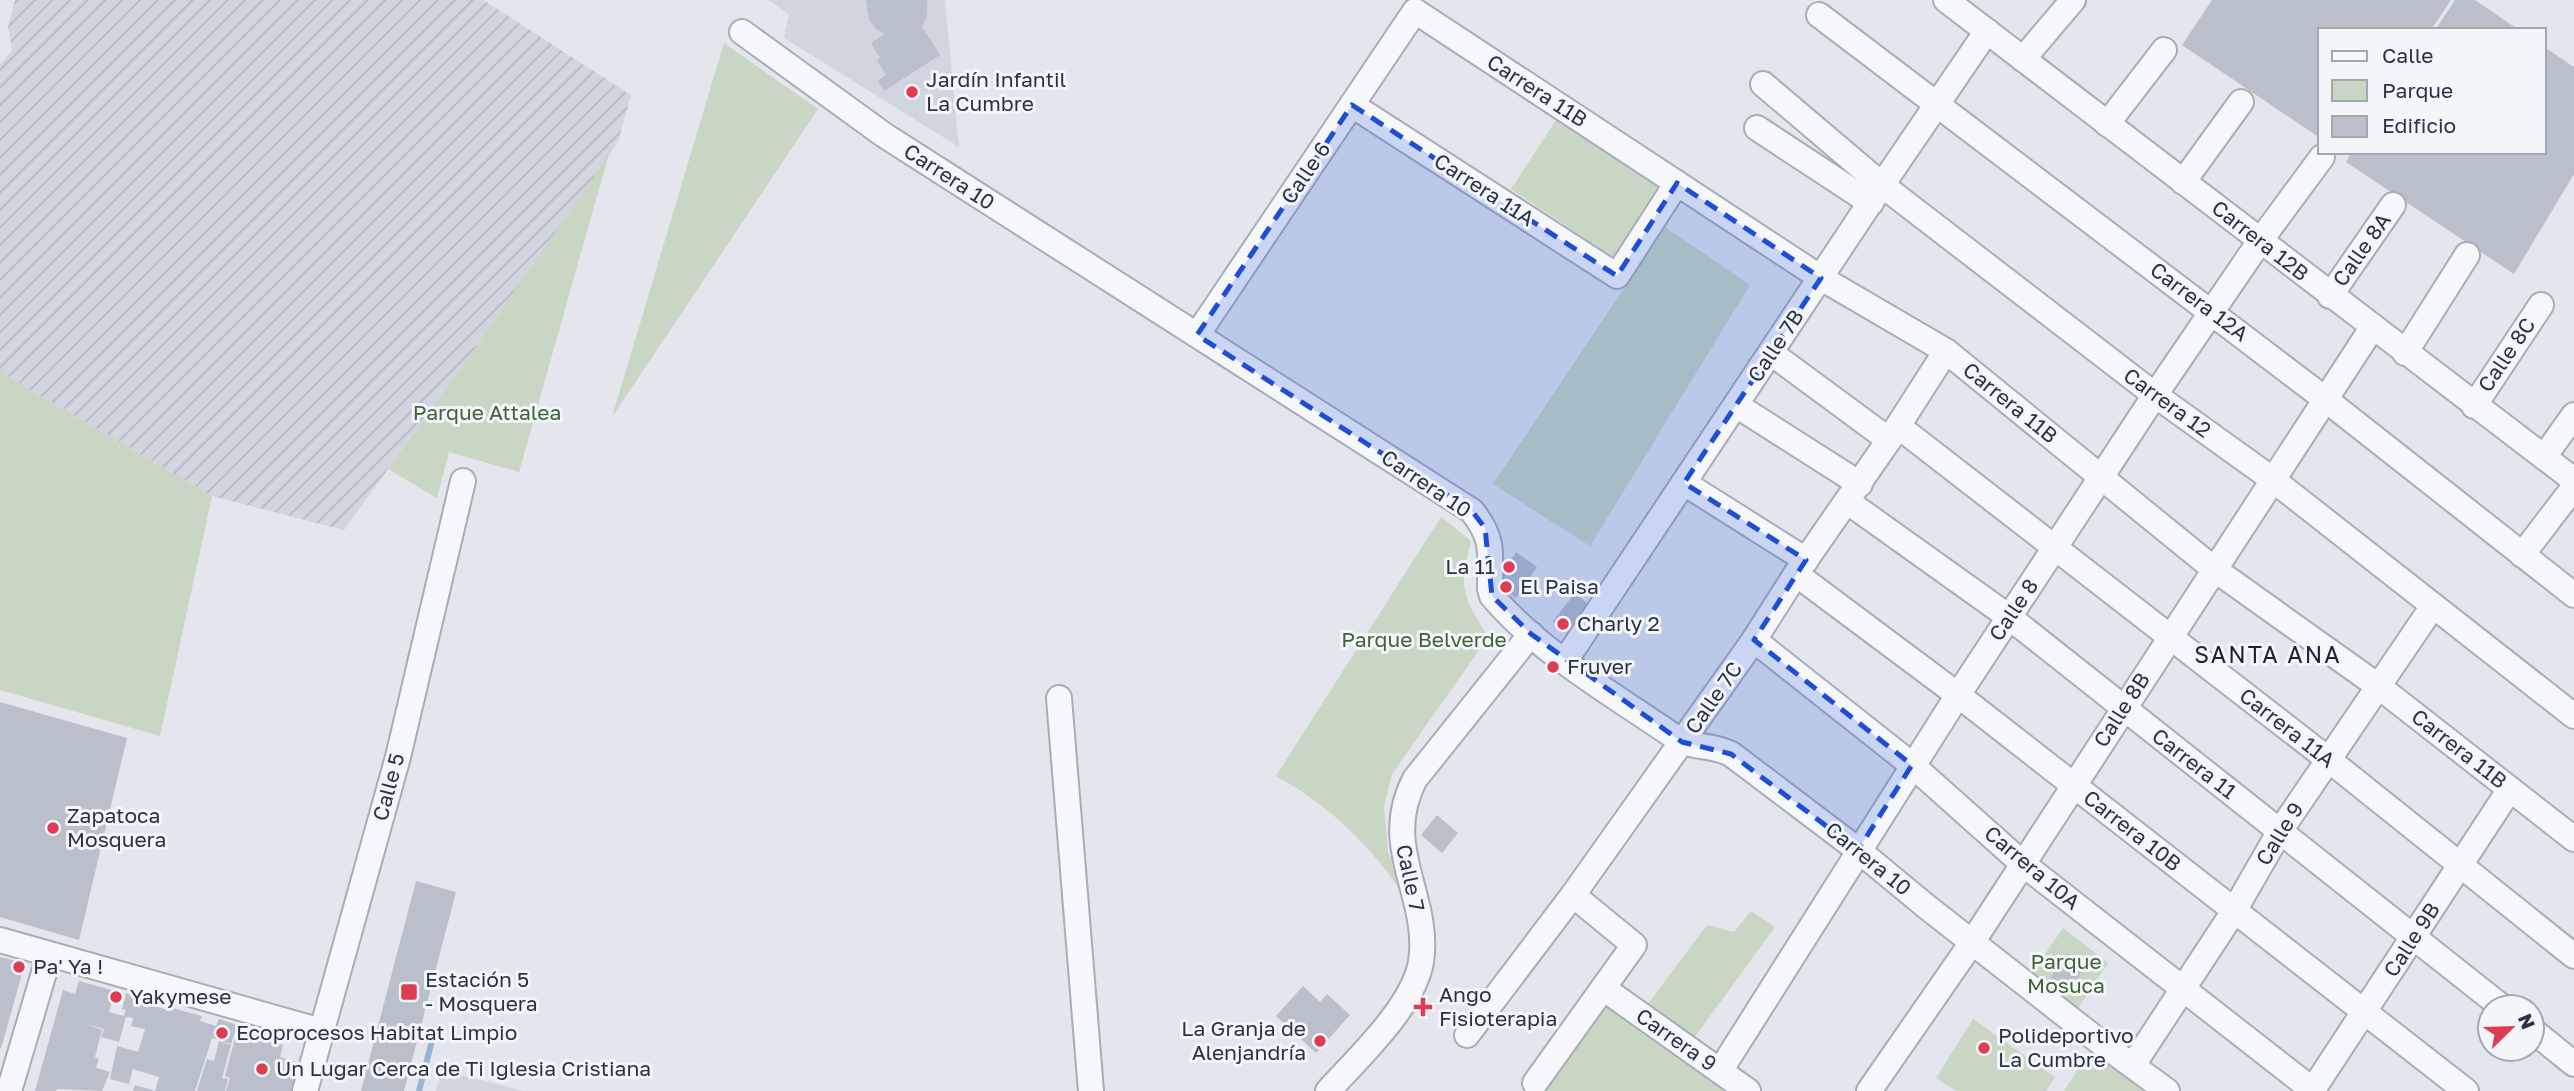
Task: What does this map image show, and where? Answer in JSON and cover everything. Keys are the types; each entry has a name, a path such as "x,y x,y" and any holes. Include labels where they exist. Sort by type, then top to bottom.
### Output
{"street":[{"path":"2023,59 2073,0"},
{"name":"Carrera 12B","path":"1956,3 1987,31 2107,124 2473,406 2574,480"},
{"name":"Calle 6","path":"1197,335 1415,11"},
{"name":"Carrera 11B","path":"1415,11 1821,278 1946,351 2214,569 2378,686 2574,839"},
{"name":"Carrera 12A","path":"1819,15 2325,398 2574,596"},
{"name":"Calle 7B","path":"1565,661 1987,31"},
{"name":"Carrera 10","path":"742,32 884,135 1472,511 1485,528 1490,544 1492,596 1531,634 1565,661 1682,742 1701,748 1715,746 1731,754 2167,1091"},
{"path":"2107,124 2164,50"},
{"name":"Carrera 12","path":"1763,85 1877,194"},
{"path":"2183,182 2242,102"},
{"name":"Carrera 11A","path":"1352,105 1616,276 1677,183"},
{"name":"Carrera 12","path":"1757,128 1877,194 2272,479 2574,716"},
{"name":"Calle 8","path":"1720,1071 1912,765 2155,395 2260,241 2322,157"},
{"name":"Calle 8A","path":"2330,296 2393,205"},
{"path":"2405,353 2467,255"},
{"name":"Calle 8C","path":"2473,406 2541,305"},
{"name":"Calle 8B","path":"1869,1091 1973,941 2372,328"},
{"name":"Calle 7C","path":"1467,1035 1573,895 1754,640 1946,351"},
{"name":"Carrera 11A","path":"1771,354 1894,433 2056,546 2574,956"},
{"name":"Carrera 11","path":"1736,405 1854,493 2484,993"},
{"path":"2544,457 2574,415"},
{"name":"Calle 5","path":"306,1091 398,757 463,481"},
{"name":"Carrera 10B","path":"1684,483 1801,567 1958,695 2466,1091"},
{"path":"2522,555 2574,487"},
{"name":"Calle 9","path":"2133,1065 2234,911 2280,831 2433,606"},
{"name":"Calle 7","path":"1328,1091 1386,1027 1408,993 1421,961 1419,920 1402,846 1402,809 1409,791 1415,779 1531,634"},
{"name":"Carrera 10A","path":"1754,640 1912,765 2023,864 2313,1091"},
{"path":"1059,698 1091,1091"},
{"name":"Calle 9B","path":"2313,1091 2510,789"},
{"path":"1535,1083 1634,945 1573,895"},
{"path":"0,940 321,1031"},
{"path":"9,1091 49,956"},
{"name":"Carrera 9","path":"1603,988 1748,1091"},
{"path":"2546,1041 2574,1064"}],"highlighted area":[{"path":"1352,105 1617,276 1677,183 1821,278 1684,483 1806,560 1754,640 1912,765 1858,850 1731,754 1682,742 1531,634 1492,596 1485,528 1472,511 1197,335"}],"shaded area":[{"path":"15,0 483,0 631,95 618,142 473,351 344,530 212,496 0,372 0,65 12,50 8,26"},
{"name":"Jardín Infantil La Cumbre","path":"768,0 945,0 959,147 784,38 789,14"},
{"path":"442,1070 524,1091 436,1091"}],"green space":[{"path":"724,43 818,109 612,417"},
{"path":"1560,114 1663,182 1614,258 1511,189"},
{"name":"Parque Attalea","path":"609,154 519,472 449,452 437,498 388,469 473,351"},
{"path":"1665,227 1750,285 1590,546 1493,484"},
{"path":"0,372 212,496 160,736 0,690"},
{"name":"Parque Belverde","path":"1441,517 1471,541 1464,588 1485,632 1479,650 1392,774 1384,807 1388,851 1404,897 1379,861 1348,828 1313,799 1276,776"},
{"path":"1751,911 1775,927 1683,1053 1737,1091 1541,1091 1616,986 1648,1004 1707,925 1734,932"},
{"name":"Parque Mosuca","path":"2063,928 2108,963 2071,1019 2025,983"},
{"name":"Polideportivo La Cumbre","path":"1973,1019 2055,1077 2046,1091 1956,1091 1936,1078"},
{"path":"2092,1047 2152,1091 2064,1091"}],"building":[{"path":"866,0 927,0 927,14 922,27 940,55 884,91 878,81 886,75 871,43 885,34 876,29 869,20"},
{"path":"2212,0 2451,0 2432,28 2318,28 2318,137 2182,45"},
{"path":"2455,0 2475,0 2516,28 2436,28"},
{"path":"2546,48 2574,67 2574,174 2514,274 2346,162 2351,154 2546,154"},
{"path":"1516,552 1537,567 1516,598 1501,587 1499,577"},
{"path":"1575,593 1588,604 1566,632 1553,621"},
{"name":"Zapatoca Mosquera","path":"0,702 127,738 79,940 0,917"},
{"path":"1437,815 1458,833 1442,853 1421,835"},
{"name":"Estación 5 - Mosquera","path":"416,881 456,892 404,1091 361,1091"},
{"path":"2068,953 2085,966 2067,994 2049,980"},
{"path":"0,957 25,963 1,1049 0,1048"},
{"path":"79,981 115,991 109,1012 124,1016 126,1010 122,1009 126,993 152,1000 151,1005 202,1016 200,1021 216,1026 219,1019 237,1025 231,1044 212,1038 195,1091 155,1091 159,1077 133,1069 129,1084 110,1079 117,1046 138,1052 145,1029 131,1026 133,1018 126,1017 119,1042 101,1037 104,1029 86,1024 102,1030 95,1057 99,1059 96,1068 110,1072 102,1091 35,1091 63,990 75,994"},
{"path":"1303,986 1320,1002 1327,994 1350,1015 1316,1053 1276,1016"},
{"path":"237,1032 283,1045 280,1057 299,1063 291,1091 226,1091 230,1078 225,1076 233,1046 236,1046 233,1045"},
{"path":"219,1041 231,1045 222,1078 228,1079 225,1091 197,1091 207,1059 214,1061"},
{"path":"135,1085 155,1091 133,1091"}],"waterway":[{"path":"419,1091 435,1029"}],"place":[{"name":"Jardín Infantil La Cumbre","path":"912,92"},
{"name":"La 11","path":"1509,567"},
{"name":"El Paisa","path":"1506,587"},
{"name":"Charly 2","path":"1563,624"},
{"name":"Fruver","path":"1553,667"},
{"name":"Zapatoca Mosquera","path":"53,828"},
{"name":"Pa' Ya !","path":"19,967"},
{"name":"Estación 5 - Mosquera","path":"409,992"},
{"name":"Yakymese","path":"116,997"},
{"name":"Ango Fisioterapia","path":"1423,1007"},
{"name":"Ecoprocesos Habitat Limpio","path":"222,1033"},
{"name":"La Granja de Alenjandría","path":"1320,1041"},
{"name":"Polideportivo La Cumbre","path":"1984,1048"},
{"name":"Un Lugar Cerca de Ti Iglesia Cristiana","path":"262,1069"}],"district":[{"name":"SANTA ANA","path":"2268,655"}]}
